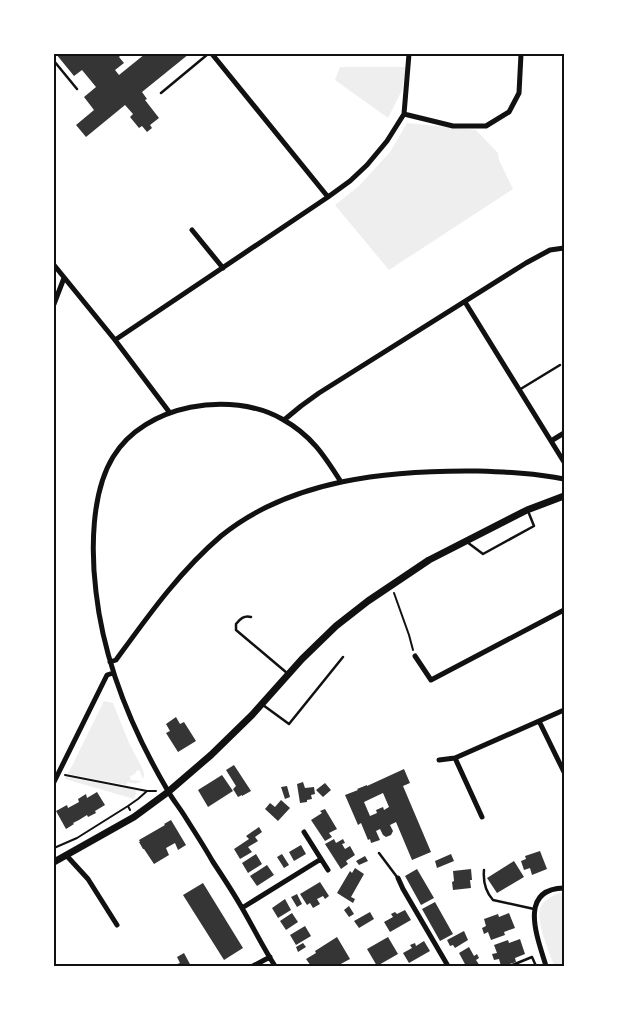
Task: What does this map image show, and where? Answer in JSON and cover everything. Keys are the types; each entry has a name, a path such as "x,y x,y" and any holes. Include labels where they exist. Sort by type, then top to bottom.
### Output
{"main road":[{"path":"54,862 134,817 168,792 211,756 262,704 302,659 336,626 368,601 429,560 527,510 564,496"}],"street":[{"path":"212,54 328,197"},
{"path":"115,340 328,197 367,165 387,141 404,114 409,54"},
{"path":"404,114 453,126 486,126 509,112 519,93 521,54"},
{"path":"192,230 223,268"},
{"path":"284,420 314,396 544,253 557,248 564,248"},
{"path":"54,265 170,412"},
{"path":"54,304 64,278"},
{"path":"465,302 564,462"},
{"path":"275,966 242,908 168,792 125,706 110,662 98,606 94,568 98,496 114,455 132,435 170,412 206,404 220,404 259,410 284,420 312,441 321,451 341,482"},
{"path":"551,441 564,433"},
{"path":"110,662 116,660 155,607 184,572 227,532 254,514 276,503 341,482 416,472 507,472 544,475 564,479"},
{"path":"415,656 431,680 564,610"},
{"path":"54,782 107,675 113,672"},
{"path":"439,760 455,758 564,710"},
{"path":"539,721 564,772"},
{"path":"455,758 482,817"},
{"path":"304,832 328,870"},
{"path":"66,855 88,879 116,925"},
{"path":"242,908 321,859"},
{"path":"398,878 448,966"},
{"path":"546,966 535,928 534,909 538,900 544,894 550,890 564,888"},
{"path":"253,966 270,958"}],"lane":[{"path":"161,93 208,54"},
{"path":"54,61 76,89"},
{"path":"520,390 560,365"},
{"path":"466,542 483,554 534,526 527,510"},
{"path":"251,617 244,616 240,619 236,624 236,630 288,674"},
{"path":"262,704 289,724 343,657"},
{"path":"379,853 398,878"},
{"path":"484,870 485,886 493,900 534,909"},
{"path":"510,966 532,957 536,966"}],"path":[{"path":"391,586 415,656"},
{"path":"58,774 168,792"},
{"path":"54,848 77,838 128,806 147,790"},
{"path":"128,806 134,817"}],"shaded area":[{"path":"340,67 406,67 402,90 388,118 335,80"},
{"path":"407,123 476,130 498,153 499,160 513,189 389,270 335,205 359,186 390,152"},
{"path":"104,701 113,703 129,743 143,770 143,779 140,771 137,770 135,774 130,776 131,780 141,781 138,783 128,782 126,785 68,774"},
{"path":"66,777 137,790 134,799 65,779"},
{"path":"559,893 564,893 564,965 554,966 541,926 540,910 544,902"}],"building":[{"path":"56,54 120,54 119,57 124,63 115,70 119,75 145,54 189,54 142,92 147,99 145,100 159,118 150,125 152,128 147,132 142,126 139,128 130,117 133,114 125,105 86,137 76,125 94,110 84,97 96,87 82,70 74,76"},
{"path":"176,717 180,724 184,722 196,741 178,752 166,733 170,731 166,724"},
{"path":"234,765 251,791 238,797 233,789 236,786 226,770"},
{"path":"404,769 410,783 403,786 431,852 412,860 396,822 390,825 393,831 391,835 386,837 380,829 376,831 380,840 371,843 370,839 368,840 361,823 358,825 345,795","holes":["383,793 389,807 384,810 383,807 376,810 377,813 370,816 364,802"]},
{"path":"222,775 233,791 208,807 198,790"},
{"path":"303,782 305,788 314,787 315,794 311,795 312,799 307,800 307,802 300,803 297,784"},
{"path":"325,783 331,790 323,797 316,790"},
{"path":"287,786 290,797 285,799 281,787"},
{"path":"97,792 105,805 95,811 96,813 88,817 87,815 66,829 56,811 67,805 68,808 79,802 78,799 86,794 87,798"},
{"path":"281,800 290,808 278,821 265,809 270,803 275,807"},
{"path":"325,809 337,829 329,833 332,837 325,841 311,820 322,813 320,811"},
{"path":"171,820 186,845 178,850 175,843 166,848 169,855 154,864 139,840"},
{"path":"259,827 262,832 255,837 258,841 248,847 252,852 240,859 234,849 249,839 246,836"},
{"path":"334,839 336,843 343,839 345,843 342,844 345,849 350,846 355,855 346,861 348,864 341,869 325,844"},
{"path":"301,845 306,854 294,861 289,852"},
{"path":"540,851 547,869 532,875 530,868 524,870 521,861 526,859 525,856"},
{"path":"256,854 262,864 248,873 242,863"},
{"path":"282,854 289,865 284,868 277,857"},
{"path":"451,854 454,861 437,868 435,861"},
{"path":"365,856 368,861 359,865 356,861"},
{"path":"514,861 524,877 497,893 487,878"},
{"path":"267,865 274,875 257,886 250,876"},
{"path":"355,868 364,874 351,897 355,899 353,903 337,893 350,871 352,873"},
{"path":"417,869 434,898 421,905 405,876"},
{"path":"471,869 471,888 453,890 453,871"},
{"path":"320,882 329,896 325,899 323,896 317,899 320,904 313,908 310,903 307,905 300,894"},
{"path":"203,883 243,948 224,960 183,895"},
{"path":"297,894 302,904 297,907 291,897"},
{"path":"285,899 291,910 278,918 272,908"},
{"path":"435,902 453,934 440,941 422,909"},
{"path":"349,906 354,914 349,917 344,910"},
{"path":"405,910 411,920 390,932 384,922 393,917 391,914 395,912 397,914"},
{"path":"370,912 374,919 359,928 354,921"},
{"path":"292,913 298,922 286,930 280,921"},
{"path":"509,913 515,928 504,932 505,935 491,940 488,932 484,934 482,928 486,926 484,919 498,914 499,917"},
{"path":"305,926 311,936 296,945 290,935"},
{"path":"464,931 468,940 455,948 453,945 450,946 447,940"},
{"path":"337,937 350,959 337,966 311,966 306,959"},
{"path":"388,937 398,954 377,966 367,949"},
{"path":"520,939 525,954 515,958 516,962 501,966 499,959 494,960 492,954 497,953 494,945 508,940 509,943"},
{"path":"424,941 430,951 409,963 403,953 412,948 410,945 415,943 416,946"},
{"path":"303,943 306,947 298,952 296,947"},
{"path":"469,947 474,956 477,954 479,958 476,960 480,966 466,966 459,953"},
{"path":"184,953 191,966 172,966 180,963 177,957"}]}
